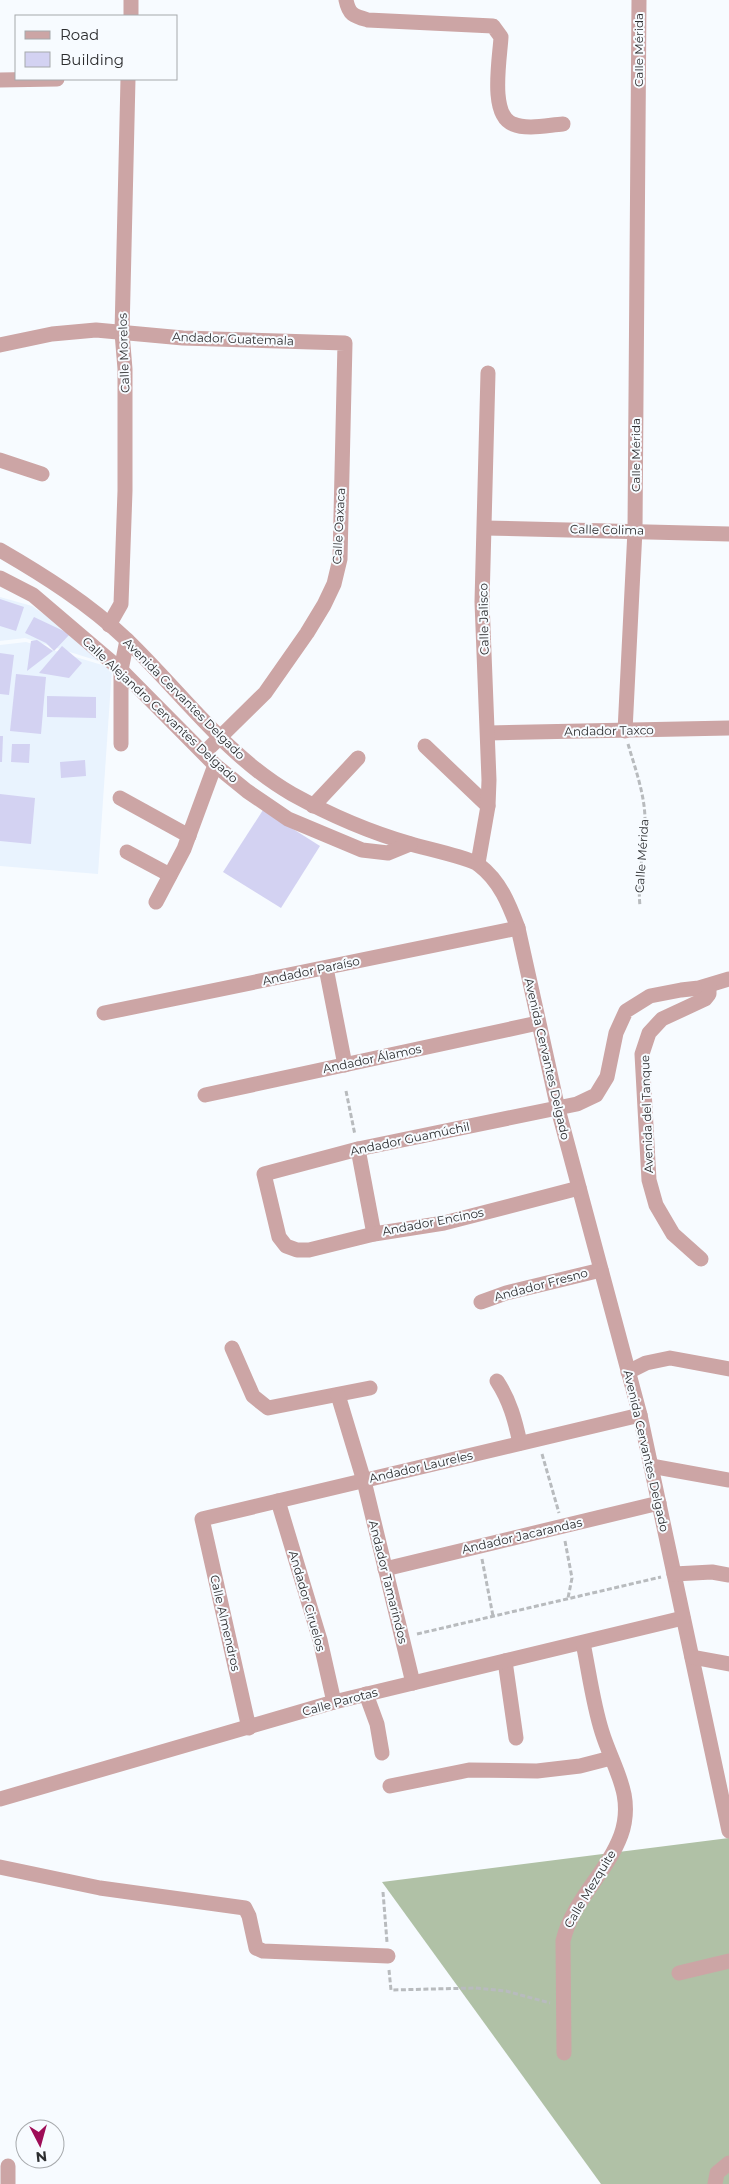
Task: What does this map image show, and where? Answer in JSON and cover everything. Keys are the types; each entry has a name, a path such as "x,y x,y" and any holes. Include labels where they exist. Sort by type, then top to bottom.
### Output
{"street":[{"path":"130,15 131,0"},
{"path":"346,0 348,11 352,16 368,20 493,26 501,37 498,71 499,108 511,124 521,126 563,124"},
{"name":"Calle Mérida","path":"625,731 635,530 639,0"},
{"path":"0,80 15,80"},
{"name":"Calle Morelos","path":"110,625 120,608 125,491 125,369 122,332 128,80"},
{"name":"Andador Guatemala","path":"0,345 52,334 96,330 183,338 345,343"},
{"name":"Calle Oaxaca","path":"204,753 265,693 307,633 334,584 340,559 345,343"},
{"name":"Calle Jalisco","path":"478,863 488,806 488,733 482,602 488,373"},
{"path":"0,460 42,474"},
{"name":"Calle Colima","path":"485,528 635,530 729,534"},
{"name":"Avenida Cervantes Delgado","path":"0,550 40,573 97,613 127,640 220,738 249,765 276,785 319,809 410,844 478,863 495,879 509,903 518,928 558,1109 640,1415 729,1826"},
{"name":"Calle Alejandro Cervantes Delgado","path":"0,578 33,595 121,670 216,764 247,791 288,819 362,850 388,853 410,844"},
{"path":"121,744 121,670 127,640"},
{"name":"Andador Taxco","path":"488,733 729,728"},
{"path":"425,746 488,806"},
{"path":"316,831 319,809 358,758"},
{"path":"156,902 188,836 216,764"},
{"path":"120,798 188,836"},
{"path":"127,852 170,875"},
{"name":"Andador Paraíso","path":"104,1013 518,928"},
{"path":"326,968 345,1065"},
{"path":"558,1109 577,1104 596,1095 606,1078 616,1033 626,1011 650,996 709,986 729,979"},
{"name":"Avenida del Tanque","path":"701,1259 673,1234 656,1205 649,1180 642,1054 649,1033 662,1019 705,999 709,994 709,986"},
{"name":"Andador Álamos","path":"205,1095 538,1023"},
{"name":"Andador Guamúchil","path":"286,1246 279,1237 270,1206 264,1174 358,1149 558,1109"},
{"path":"358,1149 374,1234"},
{"name":"Andador Encinos","path":"286,1246 296,1250 309,1250 374,1234 444,1223 579,1188"},
{"name":"Andador Fresno","path":"481,1302 506,1293 601,1270"},
{"path":"232,1348 253,1396 268,1408 338,1396 370,1388"},
{"path":"628,1372 646,1363 670,1358 729,1369"},
{"path":"497,1381 507,1396 520,1443"},
{"name":"Andador Tamarindos","path":"338,1396 364,1481 413,1683"},
{"name":"Andador Laureles","path":"202,1519 640,1415"},
{"path":"651,1466 729,1480"},
{"name":"Andador Ciruelos","path":"278,1501 320,1640 334,1702"},
{"name":"Andador Jacarandas","path":"385,1568 659,1504"},
{"name":"Calle Almendros","path":"202,1519 249,1728"},
{"path":"674,1574 712,1572 729,1575"},
{"name":"Calle Parotas","path":"0,1799 334,1702 684,1618"},
{"name":"Calle Mezquite","path":"564,2053 563,1941 567,1924 612,1853 621,1834 627,1807 622,1783 602,1732 583,1642"},
{"path":"692,1657 729,1664"},
{"path":"505,1661 516,1738"},
{"path":"366,1694 377,1724 382,1753"},
{"path":"390,1786 469,1770 537,1771 580,1766 611,1758"},
{"path":"0,1867 100,1888 245,1908 249,1916 256,1948 263,1951 388,1956"},
{"path":"679,1973 729,1961"},
{"path":"716,2179 729,2163"},
{"path":"8,2166 8,2184"}],"path":[{"name":"Calle Mérida","path":"625,731 640,786 645,817 645,841 638,886 640,906"},
{"path":"346,1091 358,1149"},
{"path":"479,1546 493,1616"},
{"path":"402,1637 674,1574"},
{"path":"391,1990 475,1988 506,1991 564,2007"}],"shaded area":[{"path":"0,597 32,606 75,636 108,664 25,638 0,641"},
{"path":"26,642 112,668 98,874 0,866 0,645"}],"green space":[{"path":"729,1838 729,2184 601,2184 382,1882"}],"building":[{"path":"0,599 24,607 16,631 0,626"},
{"path":"34,617 70,634 54,651 46,643 25,633"},
{"path":"37,640 53,651 27,671 31,641"},
{"path":"62,646 82,663 69,678 39,673"},
{"path":"0,653 14,655 9,695 0,694"},
{"path":"16,674 46,677 41,734 10,731"},
{"path":"47,696 96,697 96,718 47,717"},
{"path":"0,736 3,736 2,762 0,762"},
{"path":"12,744 30,744 29,763 11,762"},
{"path":"85,760 86,776 61,778 60,762"},
{"path":"0,794 35,798 31,844 0,841"},
{"path":"263,810 320,846 281,908 223,872"}]}
